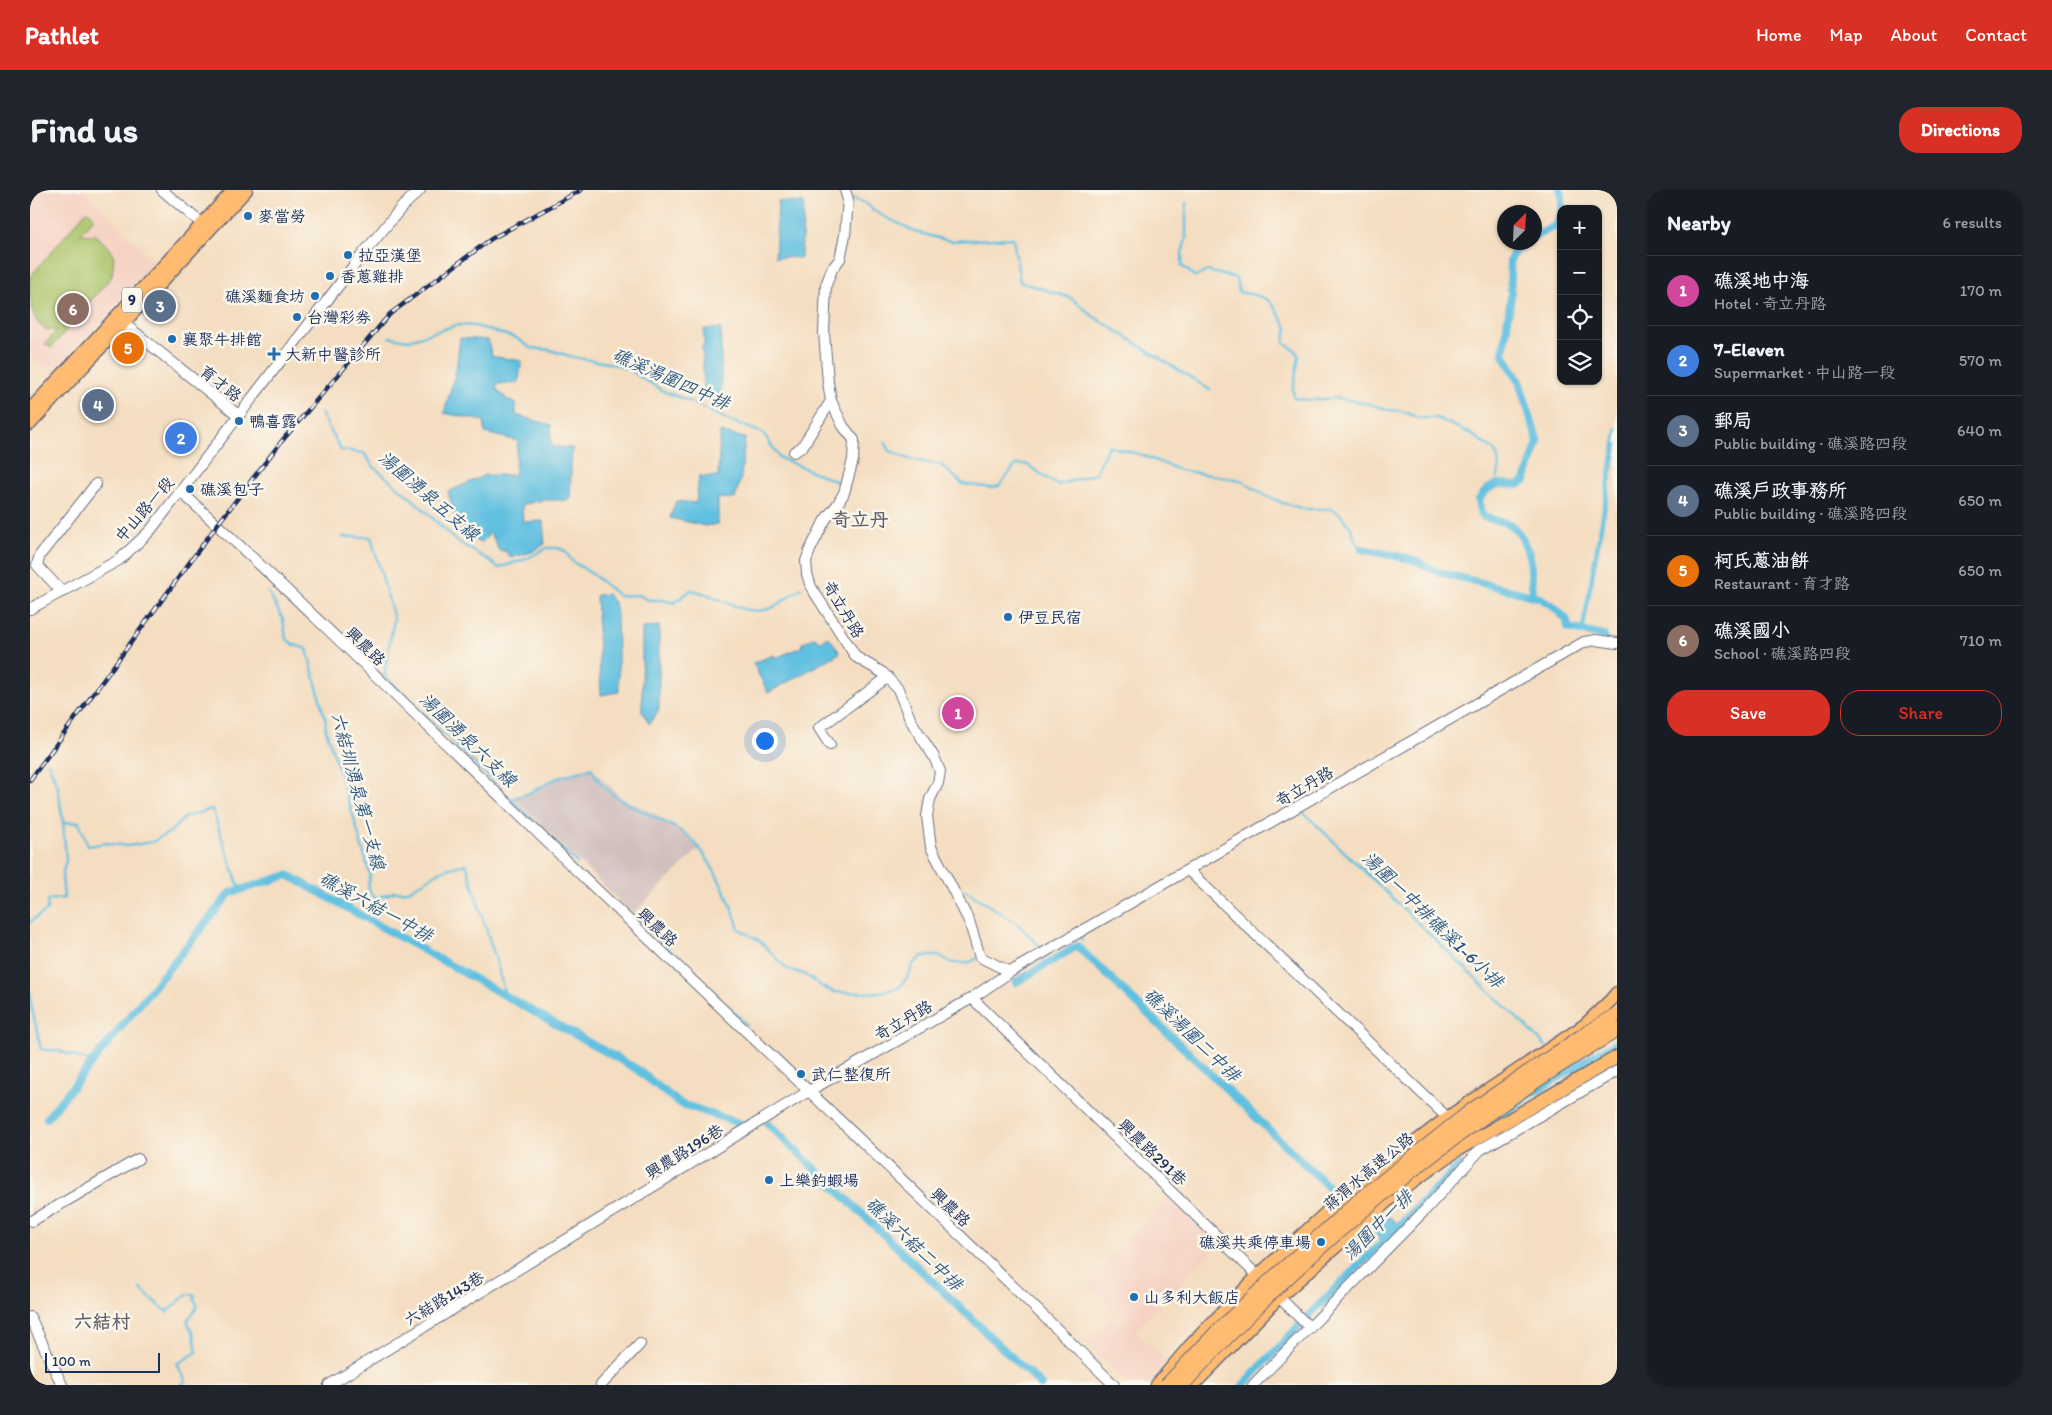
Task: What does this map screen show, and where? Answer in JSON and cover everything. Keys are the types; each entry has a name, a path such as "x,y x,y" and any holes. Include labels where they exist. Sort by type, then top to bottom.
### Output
{"highway":[{"name":"蔣渭水高速公路","path":"1167,1385 1233,1316 1362,1198 1470,1111 1617,1015"},
{"name":"蔣渭水高速公路","path":"1182,1385 1226,1337 1274,1291 1353,1220 1431,1156 1477,1121 1617,1030"}],"main road":[{"name":"9","path":"206,228 234,190"},
{"name":"9","path":"30,410 120,320 206,228 246,190"},
{"name":"9","path":"30,424 120,320"},
{"path":"1157,1385 1190,1346 1258,1276 1338,1202 1447,1118 1585,1025 1617,993"},
{"path":"1194,1385 1279,1297 1395,1194 1458,1150 1476,1146 1617,1057"},
{"path":"1190,1346 1207,1343 1213,1346 1215,1351 1212,1366"}],"street":[{"path":"162,190 206,228"},
{"name":"中山路一段","path":"30,608 119,560 150,531 238,415 402,207 420,190"},
{"name":"奇立丹路","path":"846,190 848,200 845,234 840,259 832,269 826,285 824,333 831,400 843,426 854,440 853,460 844,493 825,520 810,550 806,561 807,574 811,587 856,658 888,676 898,689 911,721 934,757 940,771 938,783 930,799 927,816 931,847 969,921 980,957 1010,972"},
{"name":"育才路","path":"120,320 238,415"},
{"path":"794,452 802,447 831,400"},
{"path":"62,592 37,565 40,555 96,484"},
{"name":"興農路","path":"180,491 247,551 503,800 1114,1385"},
{"name":"奇立丹路","path":"809,1091 972,998 1010,972 1584,642 1596,640 1617,643"},
{"path":"830,746 818,728 888,676"},
{"path":"1189,870 1476,1146"},
{"name":"興農路291巷","path":"972,998 1310,1328"},
{"path":"1253,1385 1310,1328 1476,1146 1617,1071"},
{"name":"興農路196巷","path":"574,1236 809,1091"},
{"path":"32,1221 138,1159"},
{"name":"六結路143巷","path":"329,1385 574,1236"},
{"path":"30,1317 62,1385"},
{"path":"601,1385 640,1344"}],"shaded area":[{"path":"30,190 83,190 157,264 54,376 30,354"},
{"path":"591,768 622,798 651,812 677,828 699,849 633,914 515,799 539,789 563,774"},
{"name":"山多利大飯店","path":"1168,1198 1217,1245 1135,1331 1168,1363 1149,1385 1129,1385 1086,1343 1116,1312 1088,1283"}],"green space":[{"path":"87,210 95,217 80,234 95,235 109,247 114,258 112,276 51,348 45,344 57,330 48,330 41,327 33,314 30,296 30,277"}],"water":[{"path":"778,201 804,203 801,258 775,257"},
{"path":"704,329 721,329 721,395 704,395 702,346 704,345"},
{"path":"460,338 488,340 492,356 522,361 518,383 497,384 496,389 508,400 516,403 516,415 551,425 551,446 572,448 570,500 542,500 522,505 523,522 543,521 545,544 532,552 511,558 505,551 499,551 491,533 481,543 461,529 448,492 485,475 514,475 518,441 485,433 484,421 444,413 456,370"},
{"path":"720,432 745,438 741,477 735,499 718,498 718,524 705,526 670,518 676,501 696,503 699,476 718,477"},
{"path":"607,594 614,602 617,613 619,692 601,695 596,595"},
{"path":"659,626 659,707 649,724 642,711 642,628"},
{"path":"815,637 820,641 829,637 840,653 768,693 753,663 774,655 776,658 803,646 802,643"},
{"path":"1386,1214 1398,1224 1392,1237 1385,1244 1369,1228"}],"waterway":[{"path":"1560,190 1562,193 1562,205"},
{"path":"851,198 865,203 879,214 914,231 941,239 952,241 1013,238 1020,282 1071,298 1093,316 1210,390"},
{"path":"1186,203 1186,239 1182,253 1182,266 1196,277 1207,271 1236,278 1239,292 1265,298 1273,305 1287,328 1284,343 1295,350 1299,356 1293,390 1294,398 1309,400 1337,398 1370,404 1388,410 1402,411 1418,418 1437,418 1471,434 1495,451 1499,470 1496,484"},
{"path":"1542,233 1555,226 1557,222"},
{"path":"1517,250 1510,260 1511,296 1503,354 1519,381 1538,442 1525,481 1519,485 1496,485 1483,494 1479,500 1481,513 1484,517 1510,524 1521,536 1530,556 1533,596"},
{"name":"礁溪湯圍四中排","path":"389,337 409,340 457,325 475,326 516,338 531,348 550,350 573,357 618,365 663,391 728,420 763,433 780,458 840,483"},
{"name":"湯圍湧泉五支線","path":"321,413 341,450 364,453 374,467 417,503 455,540 490,561 498,568 526,559 547,548 558,548 565,551 572,561 595,576 619,596 638,595 649,600 663,600 674,603 691,590 701,592 739,608 759,611 773,607 802,588"},
{"path":"1583,633 1582,629 1617,428"},
{"path":"885,442 890,451 909,459 941,465 963,484 992,488 999,486 1016,465 1026,464 1057,485 1095,474 1108,446 1139,454 1180,470 1240,480 1265,495 1304,509 1331,509 1339,513 1351,528 1357,544 1362,549"},
{"path":"1583,633 1617,444"},
{"name":"湯圍湧泉六支線","path":"342,537 371,537 394,619 384,675 511,799 529,793 555,779 591,768 602,785 622,801 674,827 693,841 710,863 724,891 739,929 760,941 787,969 804,974 824,988 834,992 874,993 899,988 909,975 913,964 923,956 940,956 952,963 968,963 978,958"},
{"path":"1362,549 1415,560 1435,571 1540,598 1553,606 1567,620 1568,628 1604,636"},
{"name":"六結圳湧泉第一支線","path":"268,592 283,619 286,639 295,645 307,649 326,722 325,727 370,875 368,887 374,899 394,892 408,891 443,870 466,864 505,995"},
{"path":"30,922 47,910 48,900 64,898 62,876 66,860 63,823 58,787 48,763"},
{"path":"511,799 577,863"},
{"path":"63,823 79,822 88,846 106,843 127,846 152,842 170,832 185,817 212,809 241,893"},
{"name":"湯圍一中排礁溪1-6小排","path":"1303,812 1546,1046"},
{"name":"礁溪六結一中排","path":"47,1118 230,893 288,875 635,1068 679,1103 744,1125 754,1120"},
{"path":"965,890 1019,925 1043,950"},
{"path":"635,917 747,1025"},
{"path":"1079,934 1082,940"},
{"name":"礁溪湯圍二中排","path":"1016,982 1077,946 1337,1195"},
{"path":"30,991 41,1049 59,1051 93,1062"},
{"name":"湯圍中一排","path":"1495,1122 1529,1095 1617,1042"},
{"name":"礁溪六結二中排","path":"768,1124 1041,1385"},
{"name":"礁溪六結一中排","path":"736,1130 744,1125"},
{"name":"湯圍中一排","path":"1307,1317 1460,1165"},
{"path":"141,1289 167,1312 187,1294 195,1295 194,1299 198,1306 187,1321 194,1335 197,1352 177,1364 186,1381 181,1385"},
{"name":"湯圍中一排","path":"1243,1385 1299,1326"},
{"path":"318,1385 358,1362"}],"railway":[{"path":"30,780 217,525 281,442 390,314 491,239 581,190"}],"place":[{"name":"麥當勞","path":"248,216"},
{"name":"拉亞漢堡","path":"348,255"},
{"name":"香蔥雞排","path":"330,276"},
{"name":"礁溪麵食坊","path":"315,296"},
{"name":"郵局","path":"160,306"},
{"name":"礁溪國小","path":"73,309"},
{"name":"台灣彩券","path":"297,317"},
{"name":"襄聚牛排館","path":"172,339"},
{"name":"柯氏蔥油餅","path":"128,348"},
{"name":"大新中醫診所","path":"274,354"},
{"name":"礁溪戶政事務所","path":"98,405"},
{"name":"鴨喜露","path":"239,421"},
{"name":"7-Eleven","path":"181,438"},
{"name":"礁溪包子","path":"190,489"},
{"name":"伊豆民宿","path":"1008,617"},
{"name":"礁溪地中海","path":"958,713"},
{"name":"武仁整復所","path":"801,1074"},
{"name":"上樂釣蝦場","path":"769,1180"},
{"name":"礁溪共乘停車場","path":"1321,1242"},
{"name":"山多利大飯店","path":"1134,1297"}],"district":[{"name":"奇立丹","path":"860,519"},
{"name":"六結村","path":"102,1321"}]}
